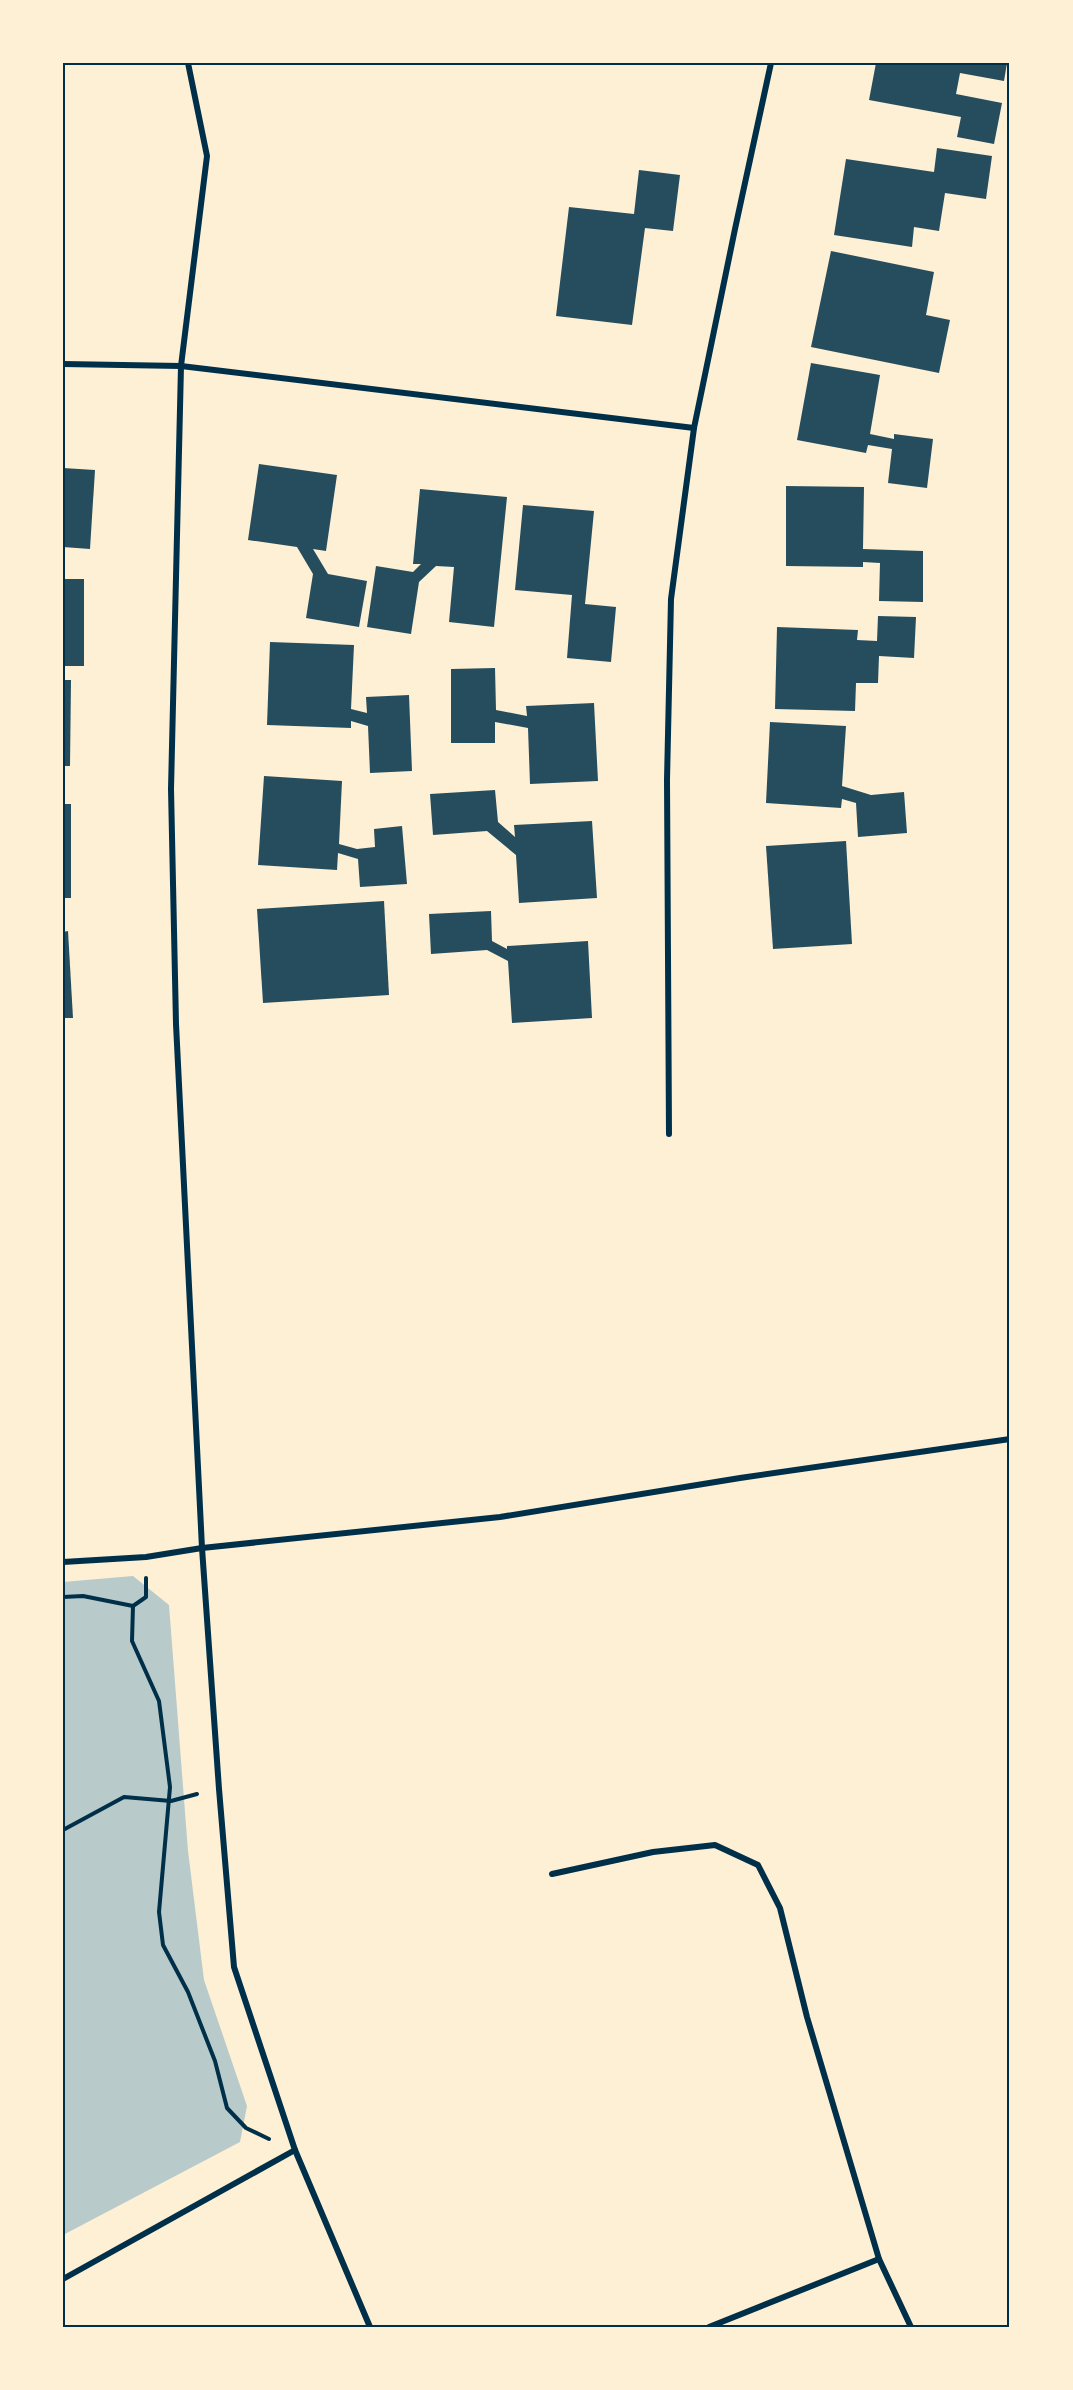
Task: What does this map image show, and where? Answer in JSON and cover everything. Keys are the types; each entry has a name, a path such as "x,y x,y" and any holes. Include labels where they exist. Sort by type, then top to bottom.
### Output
{"street":[{"path":"188,63 207,156 181,366 171,789 176,1024 202,1548 219,1789 234,1967 295,2150 370,2327"},
{"path":"669,1134 667,780 671,599 694,428 771,63"},
{"path":"63,364 181,366 694,428"},
{"path":"63,1562 146,1557 202,1548 500,1517 1010,1439"},
{"path":"552,1874 653,1852 715,1845 758,1865 780,1908 807,2017 879,2259 911,2327"},
{"path":"63,2279 295,2150"},
{"path":"709,2327 879,2259"}],"path":[{"path":"63,1597 83,1596 133,1606 146,1597 146,1557"},
{"path":"133,1606 132,1641 159,1701 171,1801 159,1912 163,1945 188,1992 215,2061 227,2108 246,2128 295,2150"},
{"path":"63,1830 124,1797 171,1801 219,1789"}],"shaded area":[{"path":"133,1576 169,1605 188,1851 204,1980 247,2106 240,2142 63,2235 63,1582"}],"building":[{"path":"876,63 1007,63 1004,81 960,73 956,94 1002,103 994,144 957,137 961,117 869,100"},
{"path":"937,148 992,156 986,199 945,193 939,231 914,227 912,247 834,235 846,159 934,172"},
{"path":"639,170 680,175 673,231 645,228 632,325 556,316 569,207 634,214"},
{"path":"831,251 934,272 926,315 950,320 939,373 811,347"},
{"path":"811,363 880,375 870,434 894,439 894,434 933,439 927,488 888,483 892,449 868,445 866,453 797,440"},
{"path":"259,464 337,475 326,551 313,549 328,574 367,581 359,627 306,618 313,574 297,547 248,540"},
{"path":"63,468 95,470 90,549 63,547"},
{"path":"786,486 864,487 863,549 923,551 923,602 879,601 880,563 863,562 863,567 786,566"},
{"path":"420,489 507,497 494,627 449,622 454,567 436,566 419,582 411,634 367,627 376,566 413,572 421,564 413,564"},
{"path":"523,505 594,511 585,604 616,607 611,662 567,658 572,595 515,590"},
{"path":"63,579 84,579 84,666 63,666"},
{"path":"878,616 916,617 914,658 879,656 878,683 856,683 855,711 775,709 777,627 858,630 857,640 877,641"},
{"path":"270,642 354,645 351,709 367,713 366,697 409,695 412,771 370,773 368,726 351,721 351,728 267,725"},
{"path":"495,668 496,710 527,716 526,706 594,703 598,781 530,784 528,728 495,722 495,743 451,743 451,669"},
{"path":"63,680 71,680 70,766 63,766"},
{"path":"770,722 846,726 842,786 871,795 904,792 907,833 858,837 856,803 842,799 841,808 766,803"},
{"path":"264,776 342,781 339,844 357,849 375,847 374,829 402,826 407,884 360,887 358,859 338,853 337,870 258,865"},
{"path":"495,790 498,822 515,837 514,825 592,821 597,898 519,903 516,855 487,831 433,835 430,794"},
{"path":"63,804 71,804 71,898 63,898"},
{"path":"846,841 852,944 773,949 766,846"},
{"path":"384,901 389,995 263,1003 257,909"},
{"path":"491,911 492,941 507,949 507,946 588,941 592,1018 512,1023 508,961 487,950 431,954 429,914"},
{"path":"68,931 73,1018 63,1018 63,932"}]}
